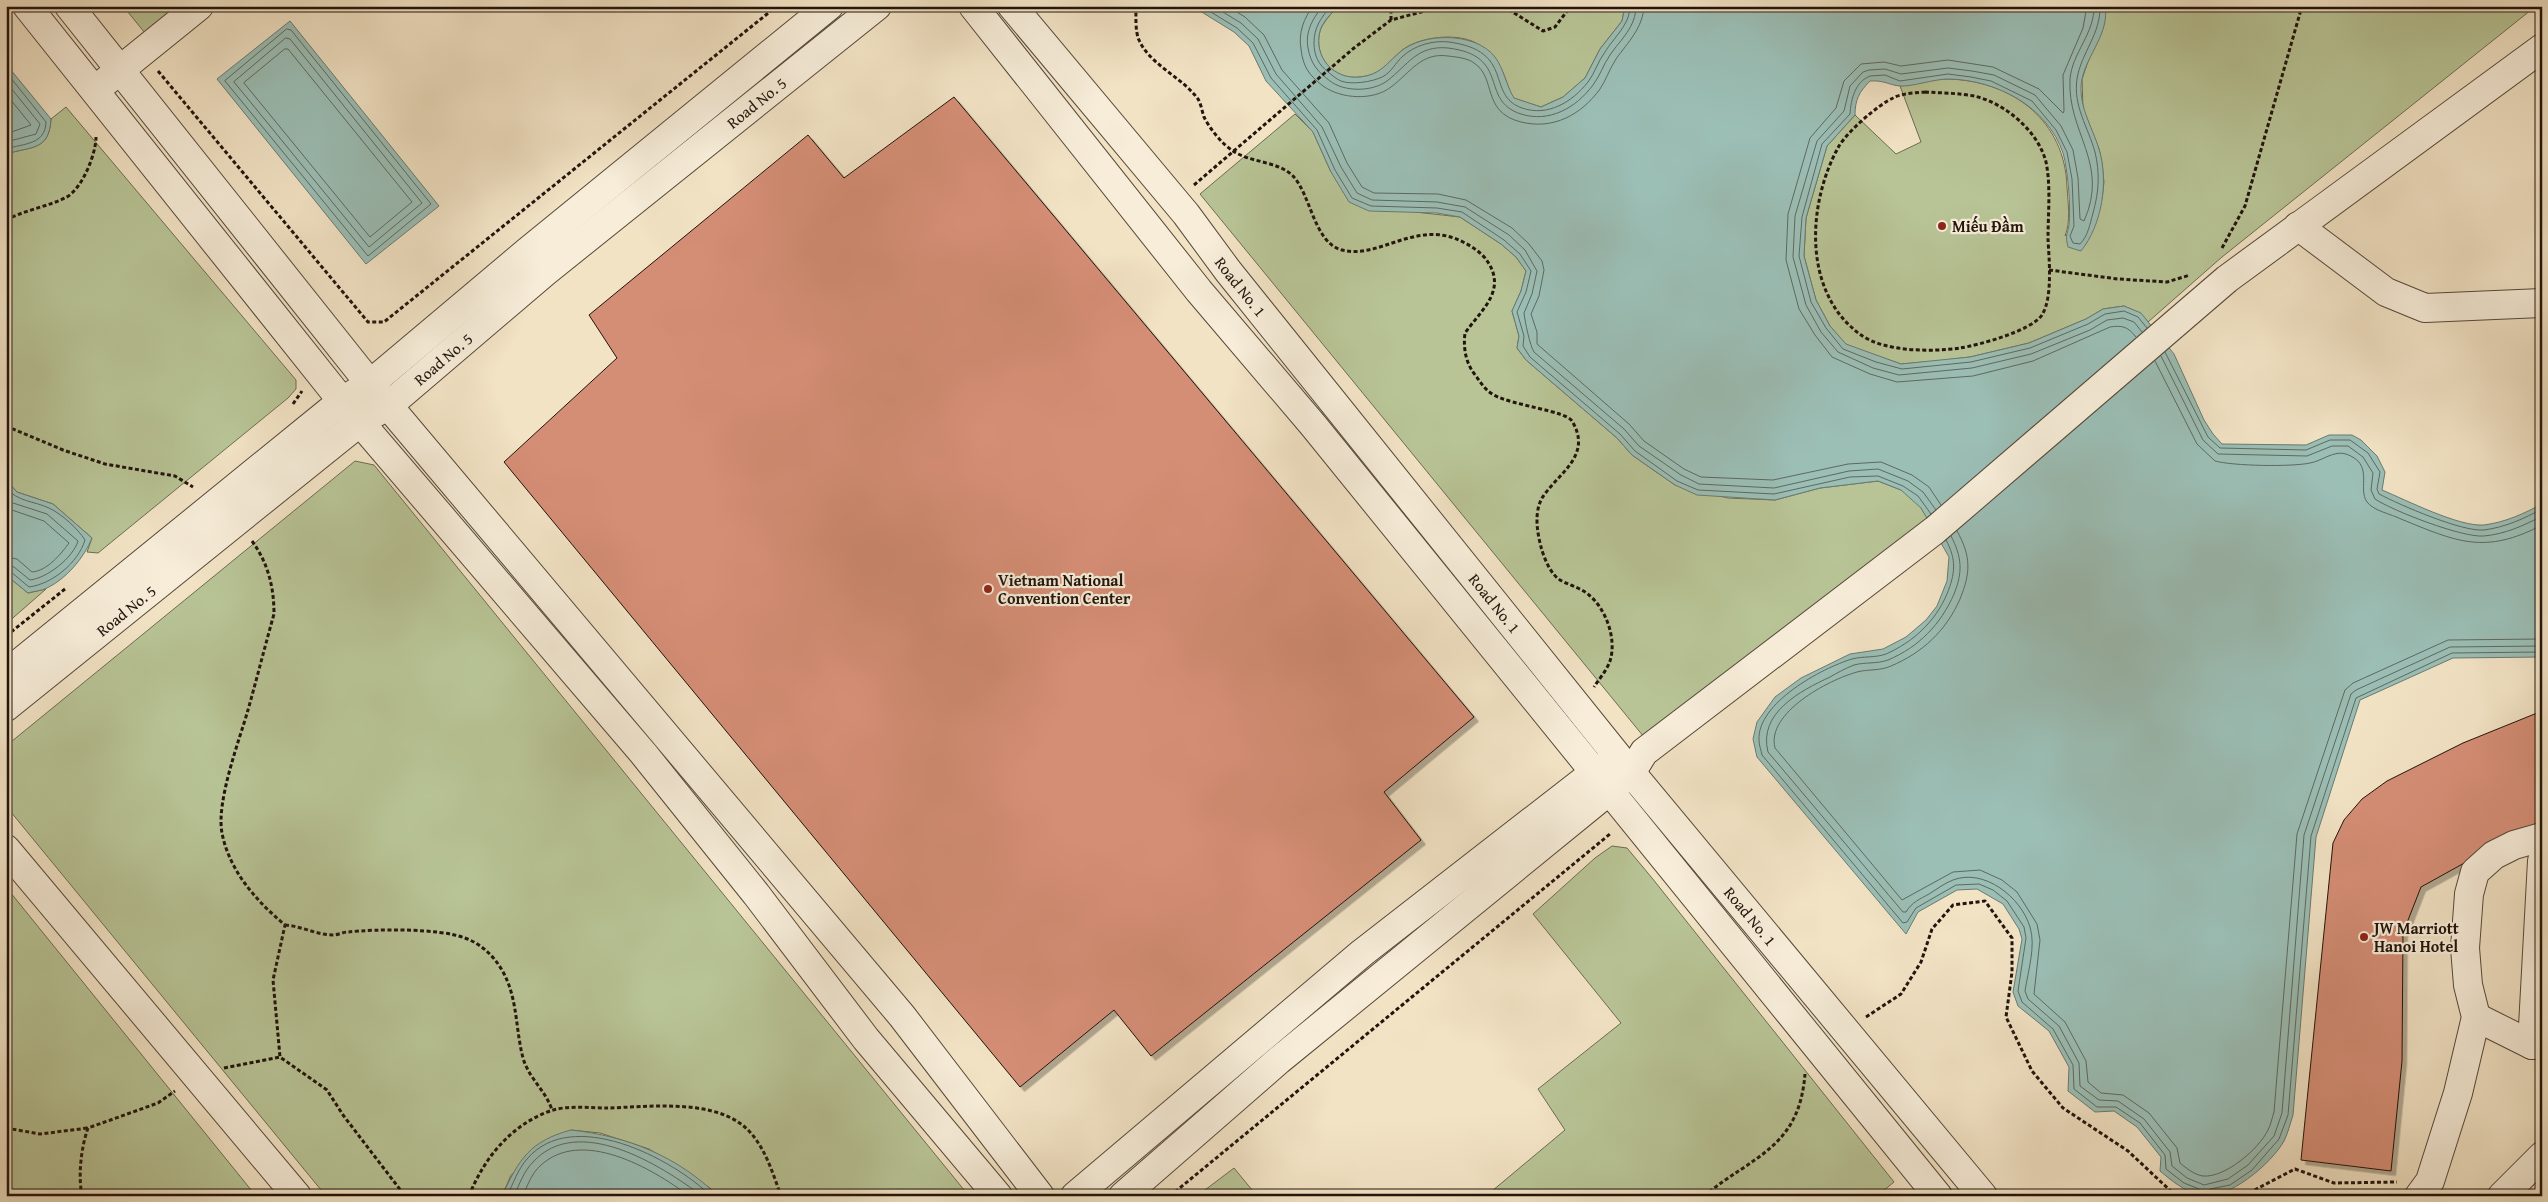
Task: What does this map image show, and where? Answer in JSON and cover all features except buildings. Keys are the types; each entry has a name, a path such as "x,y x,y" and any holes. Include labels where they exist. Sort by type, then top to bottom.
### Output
{"lane":[{"path":"27,6 342,401 643,753 756,894 866,1038 998,1196"},
{"path":"69,6 370,384 902,1016 1040,1196"},
{"path":"94,91 199,6"},
{"name":"Road No. 5","path":"6,674 342,401 370,384 528,251 830,6"},
{"name":"Road No. 5","path":"6,707 360,422 389,405 553,266 877,6"},
{"name":"Road No. 1","path":"973,6 1199,291 1426,564 1938,1196"},
{"name":"Road No. 1","path":"1012,6 1186,214 1228,271 1492,600 1632,761 1983,1196"},
{"path":"1075,1196 1362,953 1632,761 1935,530 2227,279 2542,48"},
{"path":"1154,232 1186,214"},
{"path":"2298,226 2386,292 2425,308 2542,303"},
{"path":"1199,291 1228,271"},
{"path":"1278,385 1302,364"},
{"path":"1313,426 1334,404"},
{"path":"1426,564 1450,548"},
{"path":"1469,617 1492,600"},
{"path":"1123,1196 1279,1060 1385,973 1602,781"},
{"path":"2425,1188 2458,1093 2476,1017 2468,985 2465,948 2469,894 2475,872 2494,855 2514,845 2542,837"},
{"path":"6,849 297,1196"},
{"path":"2476,1017 2537,1045 2542,861"},
{"path":"756,894 783,874"},
{"path":"1362,953 1385,973"},
{"path":"866,1038 902,1016"},
{"path":"1263,1037 1279,1060"},
{"path":"906,1087 940,1066"},
{"path":"2502,1196 2542,1156"}],"path":[{"path":"142,53 368,322 384,322 776,6"},
{"path":"1136,6 1138,40 1154,59 1198,99 1204,117 1214,132 1233,151 1284,169 1293,176 1306,198 1321,232 1340,250 1359,252 1404,239 1430,234 1452,237 1481,253 1488,262 1495,280 1492,295 1487,308 1465,333 1465,352 1472,371 1492,395 1527,408 1560,412 1571,418 1578,433 1576,458 1542,499 1536,520 1541,548 1547,564 1560,580 1591,596 1610,628 1612,646 1610,661 1593,689"},
{"path":"1391,20 1391,11 1394,6"},
{"path":"1193,186 1354,48 1391,20 1444,6"},
{"path":"1503,6 1543,32 1555,27 1571,6"},
{"path":"2217,256 2245,206 2302,6"},
{"path":"1925,92 1976,97 2016,118 2034,135 2046,161 2049,270 2048,298 2042,314 2031,324 1988,340 1961,348 1911,349 1882,344 1861,335 1828,298 1819,269 1816,240 1822,190 1828,168 1840,144 1876,109 1895,96 1925,92"},
{"path":"6,220 67,197 78,186 96,151 95,128"},
{"path":"2049,270 2118,279 2167,282 2198,272"},
{"path":"288,409 295,403 304,387"},
{"path":"6,426 63,450 105,464 174,476 193,488"},
{"path":"186,494 200,481"},
{"path":"243,544 250,538 267,566 274,594 274,614 235,751 221,815 221,832 231,864 263,907 285,925 298,925 332,935 347,932 405,931 452,935 481,946 502,970 509,985 515,1002 523,1058 528,1072 547,1095 552,1110"},
{"path":"6,636 69,586"},
{"path":"1170,1196 1609,834 1616,835"},
{"path":"1861,1020 1901,994 1921,962 1932,929 1953,905 1986,900 2012,938 2012,972 2006,1017 2032,1070 2063,1108 2128,1152 2176,1196"},
{"path":"285,925 273,980 280,1056 327,1090 343,1115 405,1196"},
{"path":"1704,1196 1758,1158 1779,1140 1796,1117 1803,1098 1805,1069"},
{"path":"6,1128 40,1134 88,1128 158,1103 180,1088"},
{"path":"469,1196 476,1178 497,1147 512,1132 552,1110 655,1105 716,1113 740,1123 754,1137 764,1154 781,1196"},
{"path":"82,1196 80,1173 84,1140 88,1128"},
{"path":"2243,1196 2295,1169 2334,1182 2425,1188"}],"green space":[{"path":"123,6 178,6 145,33"},
{"path":"1338,6 1625,6 1622,21 1600,49 1585,78 1563,97 1541,107 1513,98 1502,70 1489,54 1476,43 1458,38 1436,38 1416,43 1400,52 1382,69 1366,76 1350,77 1341,75 1334,71 1323,58 1319,41 1323,24"},
{"path":"2105,6 2272,6 2286,10 2288,6 2536,6 2222,257 2148,322 2140,313 2124,306 2103,309 2086,319 2029,343 1970,357 1901,364 1846,345 1830,326 1816,300 1804,256 1806,218 1827,146 1855,115 1896,154 1921,142 1900,86 1930,80 1949,79 1994,87 2014,97 2031,109 2046,124 2057,143 2064,163 2067,187 2069,218 2065,236 2102,199 2104,182 2102,164 2099,149 2083,109 2082,79 2106,9"},
{"path":"66,107 296,380 296,389 288,398 98,553 87,552 92,538 53,504 17,492 6,480 6,154 38,146 47,137 51,119"},
{"path":"1295,114 1313,132 1331,172 1415,212 1460,217 1501,244 1516,257 1526,271 1521,291 1512,311 1519,336 1517,348 1526,360 1617,438 1632,455 1675,485 1728,498 1775,500 1820,488 1878,481 1901,490 1916,500 1928,519 1644,737 1200,194"},
{"path":"355,461 374,465 969,1196 718,1196 710,1188 649,1149 600,1133 571,1130 511,1175 502,1196 326,1196 6,806 6,746"},
{"path":"6,575 28,593 46,589 6,624"},
{"path":"1612,846 1627,848 1894,1182 1877,1196 1486,1196 1565,1130 1538,1089 1621,1023 1533,914 1595,858"},
{"path":"6,887 256,1196 6,1196"},
{"path":"1234,1168 1257,1196 1197,1196"}],"water":[{"path":"1192,6 1338,6 1321,28 1320,50 1323,58 1334,71 1351,77 1373,74 1410,45 1435,38 1463,39 1486,49 1495,57 1514,98 1541,107 1563,97 1585,78 1600,49 1622,21 1625,6 2105,6 2106,16 2104,25 2085,70 2081,88 2083,106 2102,162 2102,202 2094,229 2081,251 2068,247 2067,243 2070,218 2063,153 2055,136 2032,109 2002,90 1967,81 1943,79 1905,86 1870,81 1858,96 1855,115 1827,146 1806,218 1804,256 1816,300 1830,326 1846,344 1901,364 1970,357 2029,343 2086,319 2103,309 2124,306 2141,313 2174,354 2204,420 2222,444 2306,445 2329,435 2352,435 2361,440 2377,456 2385,472 2382,490 2447,517 2461,522 2484,525 2514,517 2542,504 2542,657 2453,658 2360,700 2316,837 2293,1115 2284,1141 2270,1160 2248,1179 2235,1187 2211,1196 2189,1191 2165,1175 2160,1171 2161,1157 2137,1127 2114,1111 2095,1112 2068,1091 2069,1067 2049,1031 2018,1006 2013,992 2022,939 2019,929 2003,904 1977,889 1957,890 1918,912 1906,934 1757,757 1753,739 1757,722 1775,697 1801,678 1850,654 1883,649 1906,637 1926,620 1937,606 1947,581 1949,557 1921,508 1901,490 1878,481 1820,488 1775,500 1697,495 1675,485 1632,455 1617,438 1526,360 1517,348 1519,336 1512,311 1521,291 1526,271 1516,257 1501,244 1460,217 1437,213 1369,211 1349,202 1331,172 1313,132 1266,81 1249,46 1234,32"},
{"path":"290,21 439,206 366,264 217,79"},
{"path":"6,64 51,119 47,137 38,146 6,154"},
{"path":"6,480 17,492 53,504 92,538 89,546 74,567 61,579 45,589 28,593 6,575"},
{"path":"571,1130 612,1137 650,1150 686,1170 718,1196 502,1196 520,1162 528,1153 545,1140"}],"place":[{"name":"Miếu Đầm","path":"1942,226"},
{"name":"Vietnam National Convention Center","path":"988,589"},
{"name":"JW Marriott Hanoi Hotel","path":"2364,937"}]}
